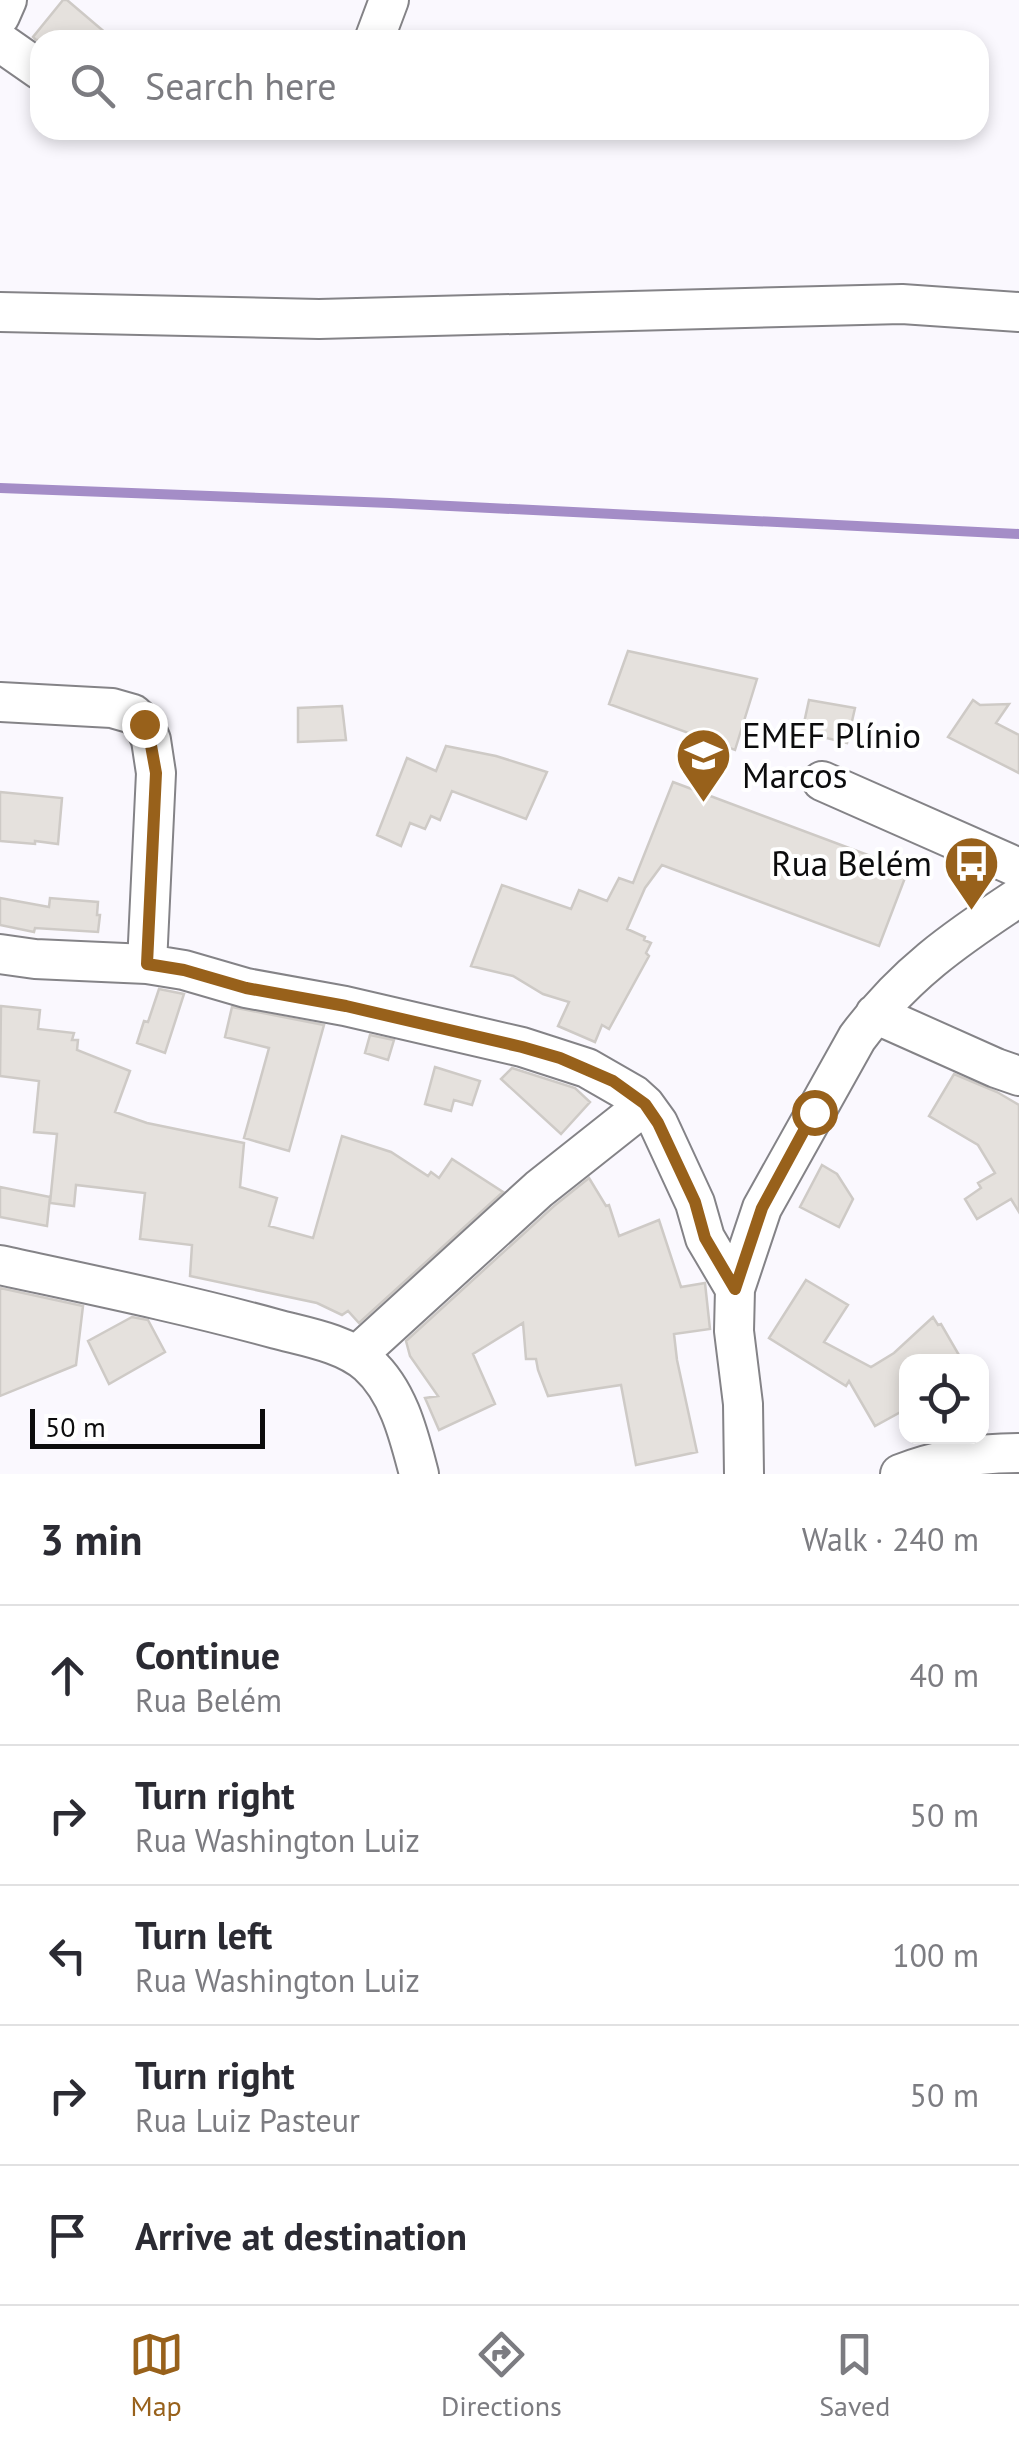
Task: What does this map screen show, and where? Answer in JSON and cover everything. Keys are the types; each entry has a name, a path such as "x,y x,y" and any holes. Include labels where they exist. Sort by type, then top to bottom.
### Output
{"street":[{"path":"0,16 7,0"},
{"path":"378,30 389,0"},
{"path":"0,42 30,63"},
{"path":"0,312 319,320 902,304 1019,312"},
{"path":"0,702 112,708 133,714 144,724 156,773 147,964"},
{"path":"822,781 1019,868"},
{"path":"744,1474 743,1404 734,1331 735,1289 762,1208 852,1046 874,1014 917,970 1019,898"},
{"path":"0,954 184,970 246,988 346,1006 541,1052 600,1074 645,1104 658,1123 695,1202 705,1238 735,1289"},
{"path":"874,1014 1019,1076"},
{"path":"357,1355 540,1190 645,1104"},
{"path":"0,1265 247,1321 322,1341 357,1355 380,1377 395,1401 410,1437 419,1474"},
{"path":"900,1474 953,1458 1018,1453"}],"building":[{"path":"67,0 102,30 39,30"},
{"path":"628,651 757,679 735,750 609,704"},
{"path":"809,700 855,708 847,743 802,732"},
{"path":"973,700 980,705 1009,704 996,723 1019,735 1019,773 948,737"},
{"path":"342,706 346,740 298,742 298,708"},
{"path":"446,746 547,772 526,819 452,791 440,820 431,816 425,829 410,823 401,846 377,835 407,758 436,771"},
{"path":"673,782 908,870 879,946 662,865 645,888 627,929 651,943 646,953 649,956 609,1029 602,1025 595,1042 558,1026 569,1002 543,994 513,976 471,966 502,885 571,909 579,890 607,901 619,878 633,883"},
{"path":"0,792 62,798 58,844 0,841"},
{"path":"0,898 49,907 50,898 98,902 98,932 35,928 34,932 0,925"},
{"path":"159,989 184,994 165,1053 137,1043"},
{"path":"1,1006 40,1010 38,1029 74,1033 72,1040 78,1040 77,1050 130,1071 115,1112 147,1123 244,1143 240,1187 277,1198 269,1226 313,1238 342,1136 391,1152 428,1176 431,1172 439,1178 452,1159 503,1192 359,1323 348,1311 342,1315 317,1303 190,1276 192,1245 140,1239 145,1193 76,1185 74,1206 50,1203 57,1134 34,1132 39,1081 0,1076"},
{"path":"232,1007 324,1025 289,1151 244,1138 269,1048 225,1037"},
{"path":"370,1035 394,1040 388,1060 365,1053"},
{"path":"435,1067 480,1081 472,1105 454,1100 451,1111 425,1104"},
{"path":"512,1068 575,1088 590,1102 561,1134 501,1079"},
{"path":"954,1074 1019,1105 1019,1212 1011,1199 977,1219 965,1199 981,1188 978,1183 995,1173 978,1145 929,1116"},
{"path":"822,1165 837,1174 853,1199 839,1227 800,1207"},
{"path":"589,1178 606,1206 609,1205 619,1236 659,1220 681,1287 705,1283 710,1329 674,1334 697,1452 636,1465 621,1385 548,1396 536,1359 526,1359 523,1323 473,1354 495,1404 439,1430 425,1398 438,1396 410,1356 406,1341"},
{"path":"0,1187 50,1197 47,1226 0,1217"},
{"path":"806,1280 848,1305 824,1342 871,1367 894,1353 933,1317 958,1354 899,1354 899,1413 875,1426 849,1381 846,1386 769,1338"},
{"path":"0,1288 83,1306 76,1365 0,1396"},
{"path":"132,1317 148,1320 165,1352 109,1384 88,1341"}],"waterway":[{"path":"0,488 1019,534"}],"place":[{"name":"EMEF Plínio Marcos","path":"703,805"},
{"name":"Rua Belém","path":"971,913"}],"route":[{"path":"144,724 156,773 147,964 522,1047 587,1068 613,1081 645,1104 658,1123 695,1202 705,1238 735,1289 762,1208 814,1112"}]}
